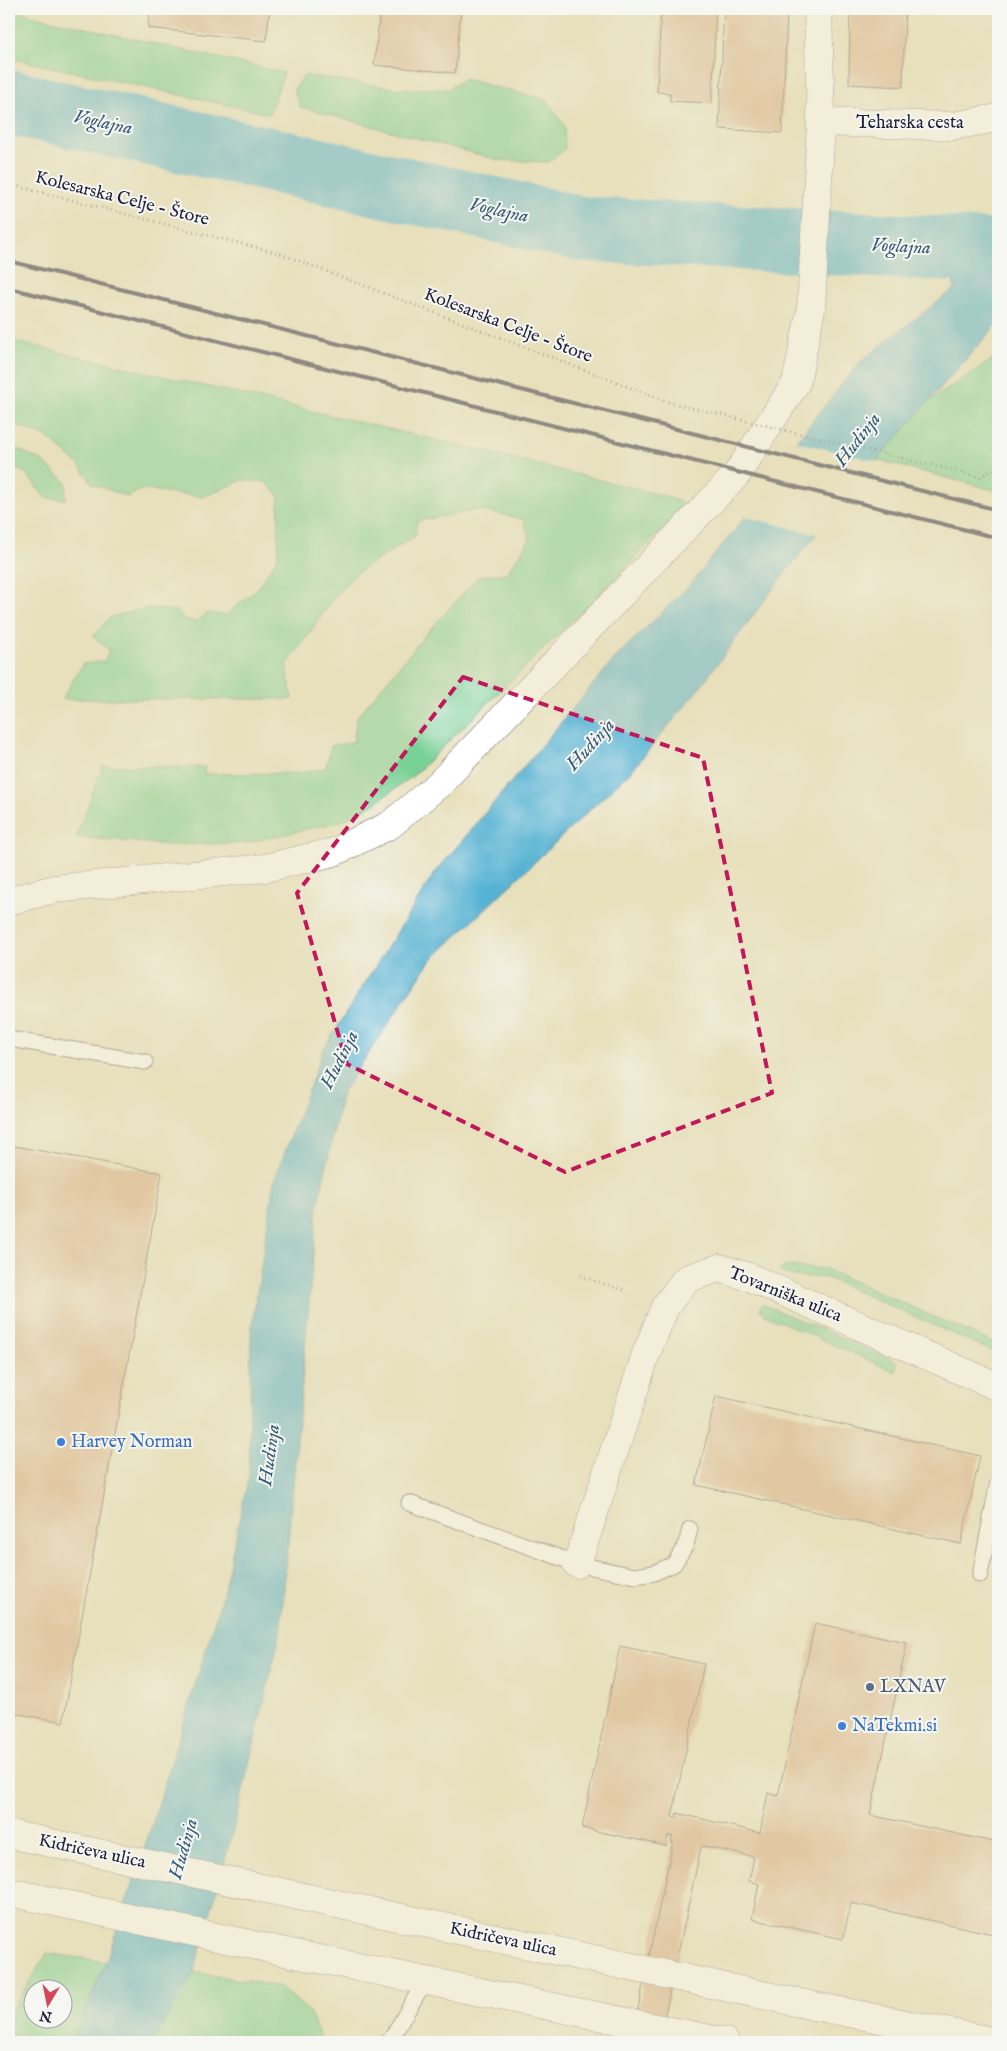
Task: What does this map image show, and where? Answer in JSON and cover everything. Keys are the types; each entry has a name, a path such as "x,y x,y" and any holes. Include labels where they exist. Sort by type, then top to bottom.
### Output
{"street":[{"path":"9,901 54,888 265,868 334,852 390,825 439,784 737,474 796,383 811,310 820,122 818,9"},
{"name":"Teharska cesta","path":"820,122 952,126 998,118"},
{"name":"Tovarniška ulica","path":"577,1564 646,1354 666,1307 686,1279 720,1268 749,1277 998,1387"},
{"name":"Kidričeva ulica","path":"9,1834 320,1902 997,2042"},
{"path":"9,1892 304,1956 725,2042"}],"lane":[{"path":"9,1039 145,1062"},
{"path":"980,1575 998,1482"},
{"path":"409,1503 577,1564 635,1576 654,1573 674,1564 686,1545 690,1529"},
{"path":"389,2042 425,1981"}],"path":[{"name":"Kolesarska Celje - Štore","path":"9,184 281,254 671,403 980,478 998,467"},
{"path":"580,1276 626,1292"}],"highlighted area":[{"path":"463,677 703,758 772,1093 565,1172 347,1064 297,893"}],"green space":[{"path":"9,9 284,73 269,114 9,58"},
{"path":"305,75 401,89 448,89 464,79 547,100 564,125 565,149 549,162 499,160 300,107 294,89"},
{"path":"9,340 491,453 665,496 687,505 608,586 413,776 375,803 342,821 246,843 170,845 76,837 103,766 205,767 204,774 301,773 326,768 331,746 353,742 357,717 426,634 479,576 507,573 530,539 523,519 478,510 417,521 416,535 357,573 336,595 287,665 292,699 62,699 83,664 105,661 109,650 93,636 110,617 149,608 177,611 184,619 196,622 208,613 226,615 258,588 278,557 279,495 265,482 243,480 203,497 142,489 128,497 93,484 79,465 47,437 9,422"},
{"path":"998,356 998,491 877,460 926,403"},
{"path":"9,445 42,461 66,482 66,499 45,498 26,473 9,466"},
{"path":"784,1266 826,1269 998,1345 998,1354 827,1278 784,1274 779,1271"},
{"path":"762,1304 897,1362 896,1372 765,1315 760,1310"},
{"path":"47,1953 106,1962 72,2042 9,2042 9,2015 22,1994 22,2028 72,2028 72,1978 32,1978"},
{"path":"194,1972 281,1987 309,2012 323,2042 152,2042"}],"water":[{"name":"Hudinja","path":"998,230 998,323 877,460 782,577 691,699 632,770 430,961 342,1093 317,1210 280,1634 236,1819 194,1972 152,2042 72,2042 106,1962 153,1822 224,1590 249,1475 251,1334 274,1181 324,1048 434,874 616,657 688,587 743,520 797,440 861,361 955,288 947,263 983,232"}],"pier":[{"path":"793,441 879,462 819,535 743,516"}],"building":[{"path":"150,9 270,9 266,41 148,28"},
{"path":"409,9 461,9 455,73 374,65 380,10 408,13"},
{"path":"661,9 716,9 712,103 670,101 670,93 657,92"},
{"path":"724,9 787,12 782,133 719,129"},
{"path":"850,9 905,9 903,87 849,84"},
{"name":"Harvey Norman","path":"9,1145 162,1173 63,1722 9,1712"},
{"path":"716,1396 980,1456 961,1544 696,1485"},
{"path":"815,1623 907,1642 870,1815 998,1843 998,1935 851,1903 843,1939 752,1919 759,1884 749,1881 754,1857 703,1846 701,1847 659,2042 631,2042 673,1842 671,1842 672,1836 668,1836 666,1846 582,1828 620,1646 704,1664 672,1817 676,1818 677,1813 760,1833 768,1793 778,1796"}],"waterway":[{"name":"Voglajna","path":"9,102 583,229 998,252"}],"railway":[{"path":"9,261 998,510"},
{"path":"9,288 998,538"}],"place":[{"name":"Harvey Norman","path":"61,1442"},
{"name":"LXNAV","path":"870,1687"},
{"name":"NaTekmi.si","path":"842,1726"}]}
